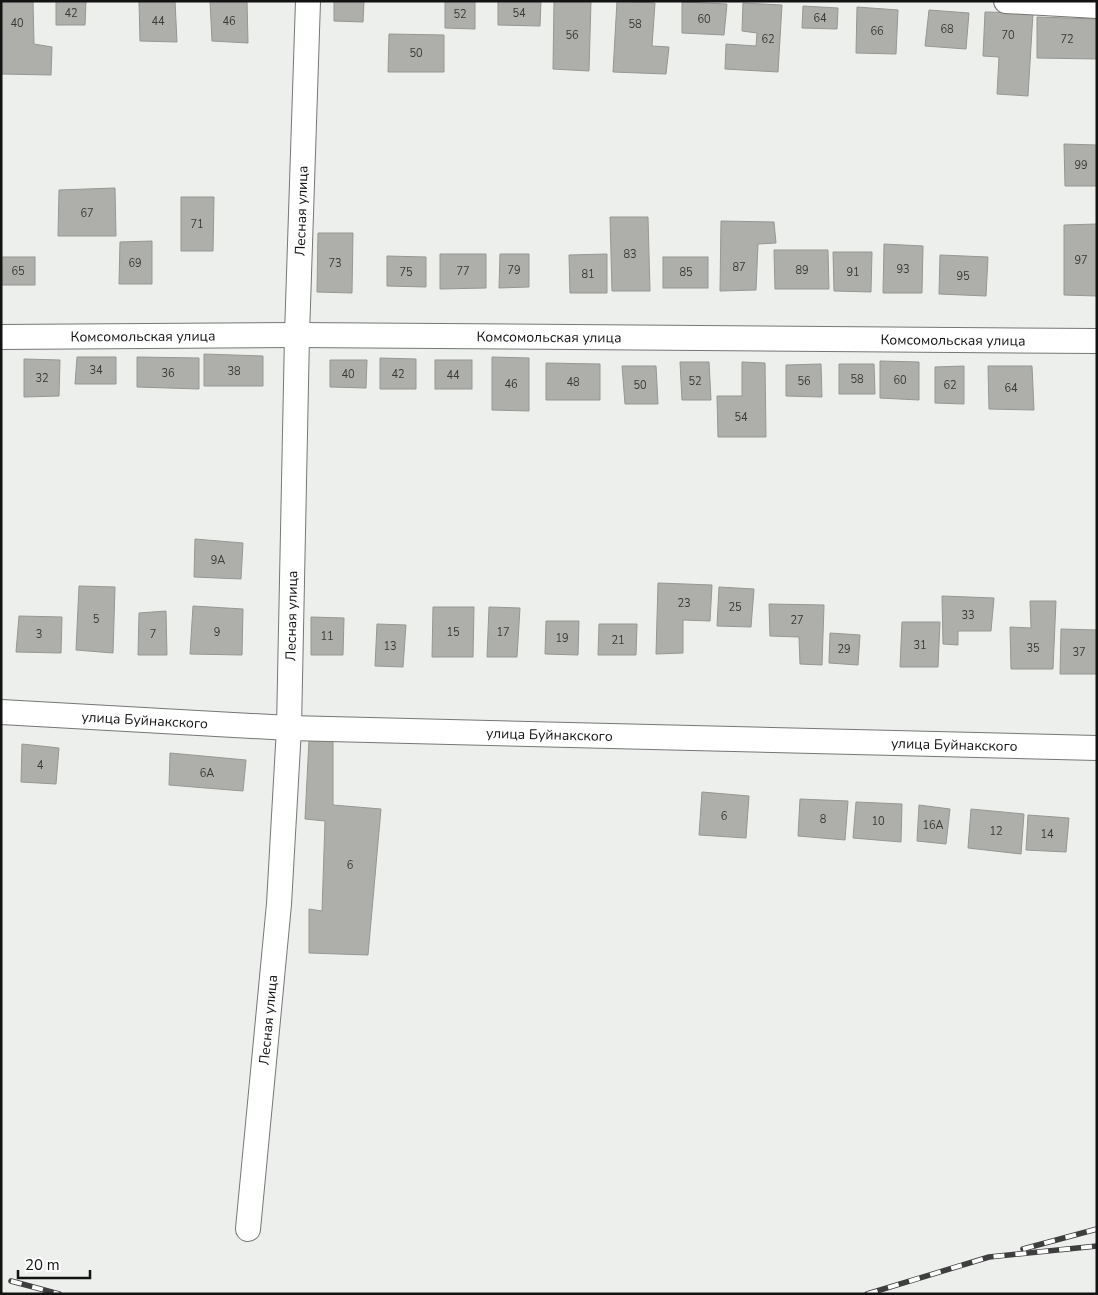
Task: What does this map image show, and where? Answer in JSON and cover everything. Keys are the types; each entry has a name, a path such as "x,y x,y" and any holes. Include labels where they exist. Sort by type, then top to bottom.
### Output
{"street":[{"name":"Лесная улица","path":"248,1229 279,904 289,728 297,335 308,1"},
{"path":"1006,1 1097,6"},
{"name":"Комсомольская улица","path":"1,337 297,335 1097,341"},
{"name":"улица Буйнакского","path":"1,712 289,728 1097,748"}],"building":[{"path":"1,1 33,1 34,44 52,47 51,75 1,74"},
{"path":"56,1 86,1 85,25 56,25"},
{"path":"139,1 175,1 177,42 140,41"},
{"path":"210,1 247,1 248,43 212,41"},
{"path":"334,1 364,1 363,22 334,21"},
{"path":"445,1 475,1 475,29 445,28"},
{"path":"498,1 541,1 540,26 498,25"},
{"path":"554,1 591,1 589,71 553,69"},
{"path":"617,1 655,3 652,46 669,47 666,74 613,72"},
{"path":"682,2 727,4 724,35 682,33"},
{"path":"743,3 782,5 778,72 725,69 726,44 756,46 757,33 742,31"},
{"path":"803,6 838,8 837,29 802,28"},
{"path":"857,7 898,10 896,54 856,53"},
{"path":"929,10 969,13 966,49 925,46"},
{"path":"985,12 1033,13 1028,96 997,94 999,57 983,56"},
{"path":"1037,17 1097,19 1097,59 1037,58"},
{"path":"389,34 444,35 444,72 388,72"},
{"path":"1064,144 1097,145 1097,186 1065,186"},
{"path":"115,188 116,236 58,236 59,190"},
{"path":"181,197 214,197 213,251 181,251"},
{"path":"610,217 648,217 650,291 612,291"},
{"path":"721,221 774,222 776,243 758,244 756,290 720,291"},
{"path":"1097,224 1097,296 1064,295 1064,225"},
{"path":"318,233 353,233 352,293 317,292"},
{"path":"152,241 152,284 119,284 120,242"},
{"path":"884,244 923,246 922,293 883,293"},
{"path":"774,250 828,250 829,289 775,289"},
{"path":"833,252 872,252 871,292 834,291"},
{"path":"440,254 486,254 486,288 440,289"},
{"path":"500,254 529,254 529,287 499,288"},
{"path":"607,254 607,293 570,293 569,255"},
{"path":"940,255 988,257 986,296 939,294"},
{"path":"387,256 426,257 426,287 387,286"},
{"path":"1,257 35,257 35,285 1,285"},
{"path":"663,257 708,257 708,288 663,288"},
{"path":"204,354 263,356 263,386 204,386"},
{"path":"77,357 116,357 116,384 75,384"},
{"path":"137,357 199,358 199,389 137,387"},
{"path":"492,357 529,358 529,411 492,410"},
{"path":"380,358 416,359 416,389 380,389"},
{"path":"24,359 60,360 59,396 24,397"},
{"path":"330,360 367,360 366,388 330,387"},
{"path":"435,360 472,360 472,389 435,389"},
{"path":"880,361 919,362 919,400 880,398"},
{"path":"680,362 709,362 711,400 682,400"},
{"path":"742,362 765,363 766,437 718,437 717,396 742,396"},
{"path":"546,363 600,364 600,400 546,400"},
{"path":"821,364 822,397 786,396 786,365"},
{"path":"839,364 874,364 875,394 839,394"},
{"path":"622,366 656,366 658,404 625,404"},
{"path":"964,366 964,404 935,403 935,367"},
{"path":"988,366 1032,366 1034,410 989,409"},
{"path":"195,539 243,543 241,579 194,577"},
{"path":"658,583 712,585 710,621 683,620 683,653 656,654"},
{"path":"79,586 115,587 113,653 76,650"},
{"path":"719,587 754,589 751,627 717,626"},
{"path":"942,596 994,598 991,631 958,631 958,645 943,644"},
{"path":"1030,601 1056,601 1053,669 1011,669 1010,627 1031,628"},
{"path":"769,604 824,605 822,665 800,664 799,637 770,636"},
{"path":"193,606 243,609 242,655 190,654"},
{"path":"433,607 474,607 473,657 432,657"},
{"path":"489,607 520,608 517,657 487,657"},
{"path":"166,611 167,655 138,655 139,613"},
{"path":"19,616 62,617 61,653 16,652"},
{"path":"311,617 344,618 343,655 311,655"},
{"path":"546,621 579,621 578,655 545,654"},
{"path":"902,622 940,622 938,667 900,667"},
{"path":"377,624 406,625 403,667 375,666"},
{"path":"599,624 637,624 636,655 598,655"},
{"path":"1061,629 1097,630 1097,674 1060,674"},
{"path":"830,633 860,635 858,665 829,663"},
{"path":"309,740 333,740 333,805 381,809 368,955 309,953 309,909 322,911 325,821 305,819"},
{"path":"22,744 59,748 56,784 21,782"},
{"path":"170,753 246,760 243,791 169,785"},
{"path":"702,792 749,796 746,838 699,835"},
{"path":"800,799 848,801 845,840 798,836"},
{"path":"856,802 902,804 901,842 853,838"},
{"path":"919,805 950,809 946,844 917,841"},
{"path":"971,809 1024,814 1021,854 968,848"},
{"path":"1028,815 1069,818 1066,852 1026,850"}],"railway":[{"path":"1023,1249 1097,1229"},
{"path":"867,1294 989,1257 1097,1246"},
{"path":"11,1281 59,1294"}]}
